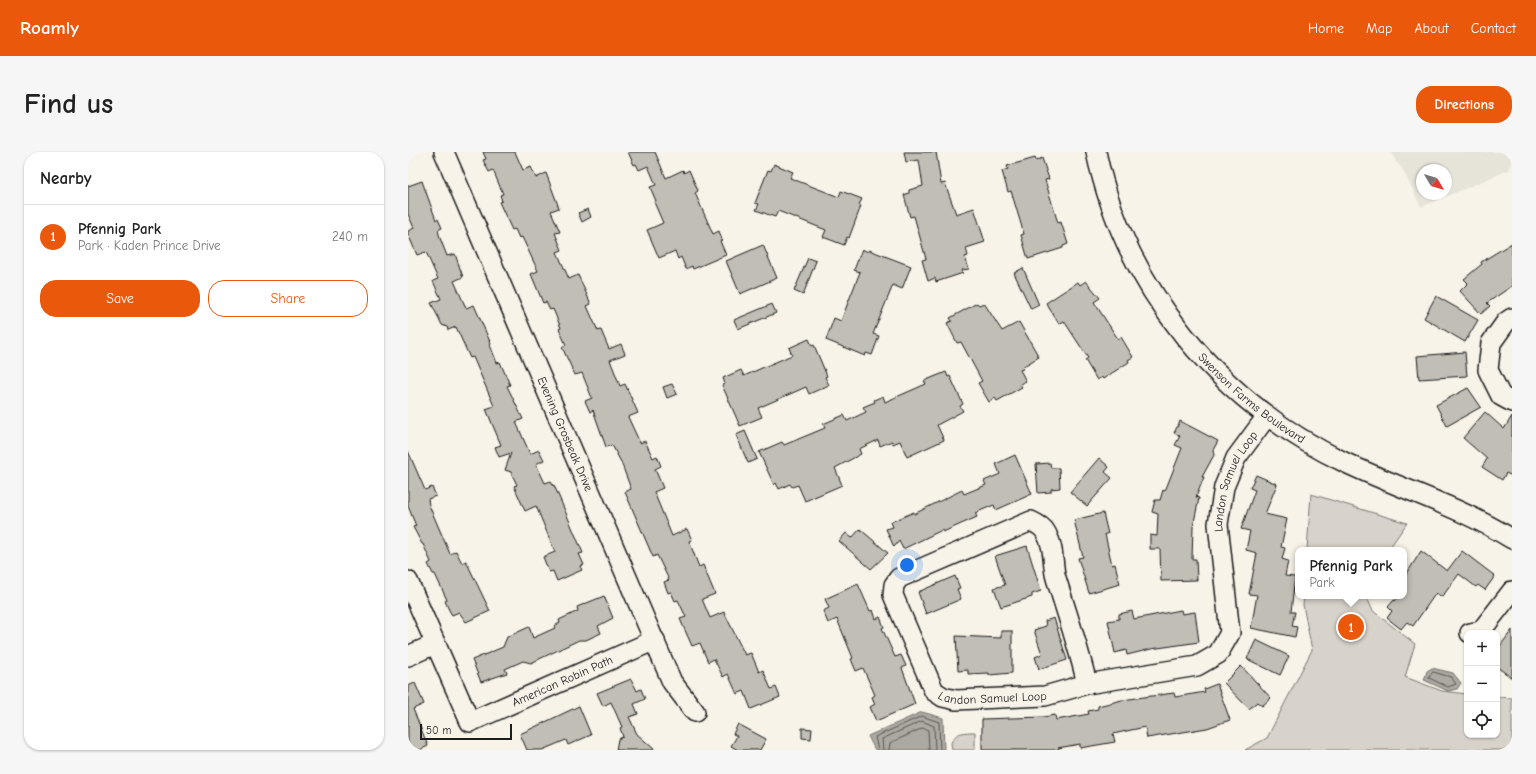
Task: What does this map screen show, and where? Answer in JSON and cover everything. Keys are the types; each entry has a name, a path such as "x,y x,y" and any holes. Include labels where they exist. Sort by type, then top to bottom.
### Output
{"street":[{"name":"Evening Grosbeak Drive","path":"444,152 672,682 695,712"},
{"name":"Swenson Farms Boulevard","path":"1096,152 1113,215 1144,279 1165,311 1211,366 1267,416 1312,445 1344,461 1458,509 1490,525 1512,539"},
{"path":"1512,318 1506,322 1491,343 1488,370 1501,396 1512,402"},
{"name":"Landon Samuel Loop","path":"1087,684 1079,646 1056,576 1054,552 1048,536 1042,526 1031,521 899,578 894,585 893,595 934,691 942,697 956,700 1045,696 1087,684 1197,666 1218,654 1230,632 1218,524 1224,487 1236,458 1267,416"},
{"path":"408,581 435,644 408,656"},
{"path":"1482,630 1512,591"},
{"name":"American Robin Path","path":"435,644 470,722 655,640"}],"shaded area":[{"path":"1391,152 1512,152 1512,163 1509,170 1452,194 1452,164 1416,164 1416,197 1402,168 1396,162"},
{"path":"1418,200 1438,200 1421,207"},
{"path":"1311,494 1407,523 1390,547 1307,547"},
{"path":"1304,599 1367,599 1373,611 1415,644 1405,677 1442,691 1464,694 1464,738 1500,738 1500,697 1512,698 1512,750 1245,750 1267,738 1312,650 1303,605"},
{"path":"975,732 975,750 952,750 951,743 957,735"}],"water":[{"path":"1432,668 1453,673 1461,683 1457,689 1448,691 1424,680 1427,671"},
{"path":"922,712 943,718 944,750 875,750 868,736"}],"building":[{"path":"483,152 515,152 523,170 531,167 536,178 546,173 559,208 551,211 560,232 555,233 562,250 557,252 569,279 578,275 591,304 587,306 598,331 601,330 609,349 621,344 625,354 610,360 620,386 625,384 638,413 628,417 640,443 645,441 653,458 657,456 661,466 655,469 663,488 654,492 672,536 687,529 692,540 689,541 699,567 703,565 715,594 702,599 710,618 724,612 745,655 751,653 759,672 763,670 771,689 776,687 780,697 751,709 744,691 737,694 728,674 723,677 714,659 708,662 700,643 692,646 680,619 686,617 678,600 675,601 671,592 668,593 664,582 669,580 657,555 653,557 625,492 631,489 621,462 612,445 606,447 593,410 590,412 585,401 592,398 582,373 575,375 562,347 566,345 553,309 550,310 546,302 543,303 531,274 538,271 522,237 519,238 515,229 512,230 499,202 502,201 500,195 503,194 493,170 489,172 483,160 486,159"},
{"path":"628,152 655,152 666,178 683,170 684,173 689,170 698,191 695,193 713,234 719,231 722,240 720,241 726,255 693,269 692,266 686,269 681,257 678,259 675,251 659,258 647,230 663,223 654,202 656,201 650,187 656,185 648,166 639,170 636,164 634,165"},
{"path":"904,152 936,152 941,184 945,183 956,214 974,208 985,242 966,248 968,256 965,257 969,269 962,270 963,273 936,282 935,278 928,281 922,260 926,259 914,216 910,217 904,195 909,193 909,190 923,186 919,160 906,162"},
{"path":"1035,158 1036,161 1042,158 1049,179 1045,180 1058,223 1061,222 1068,244 1063,246 1063,248 1028,259 1021,235 1024,234 1011,191 1008,192 1002,171 1008,169 1007,166"},
{"path":"774,164 793,172 790,178 839,197 841,191 862,199 859,205 861,206 849,238 847,237 844,245 823,237 826,230 778,211 775,217 756,210 759,204 755,203 768,170 771,171"},
{"path":"422,181 436,220 438,219 442,228 438,230 447,256 455,254 463,277 454,281 466,308 474,305 491,344 490,345 497,363 500,362 510,385 507,386 523,419 516,422 530,454 539,450 544,460 536,464 545,483 551,481 553,486 554,485 583,553 579,554 584,565 580,566 582,570 557,581 553,571 549,572 543,557 555,552 536,506 525,511 514,486 517,485 511,472 505,470 511,453 499,457 495,447 501,445 486,409 494,406 473,357 470,358 456,327 448,330 447,327 442,325 431,303 441,299 433,281 438,279 426,252 417,255 408,234 408,231 414,228 408,214 408,186"},
{"path":"588,209 591,217 582,222 578,213"},
{"path":"1512,243 1512,286 1487,303 1490,306 1481,314 1460,291 1468,283 1464,279 1482,264 1481,262"},
{"path":"763,245 777,278 740,294 726,261"},
{"path":"862,249 868,252 869,250 911,266 902,289 893,285 873,334 879,336 872,355 866,353 865,356 826,340 834,318 841,321 860,272 854,270"},
{"path":"808,258 816,261 803,295 794,291"},
{"path":"1023,268 1039,305 1031,309 1014,273"},
{"path":"1086,281 1100,298 1094,302 1118,339 1121,337 1133,357 1128,360 1129,362 1103,379 1102,377 1097,380 1085,360 1088,358 1064,321 1059,324 1046,303 1078,282 1080,285"},
{"path":"1436,296 1478,320 1465,342 1424,318"},
{"path":"977,303 979,305 984,303 1002,331 1019,322 1039,357 1022,367 1023,369 1020,370 1026,381 1020,384 1022,387 997,401 995,398 989,402 978,383 982,381 961,342 957,343 947,323 952,321 950,318"},
{"path":"772,304 776,313 738,329 734,320"},
{"path":"809,339 812,346 814,345 827,376 825,377 829,385 809,394 806,387 758,408 762,417 740,426 722,385 725,384 723,378 741,370 744,376 792,355 789,348"},
{"path":"1465,352 1467,376 1419,379 1417,356"},
{"path":"946,372 948,377 950,376 963,404 960,406 963,411 937,425 944,440 907,457 900,441 893,444 892,441 880,446 878,440 859,449 861,454 835,468 842,485 805,501 798,485 792,487 790,484 779,489 776,483 774,485 759,452 782,442 784,445 825,428 823,424 844,415 847,421 866,412 863,407 875,402 874,400 883,396 885,402 926,384 924,381"},
{"path":"672,384 677,394 667,398 663,387"},
{"path":"1468,388 1481,407 1447,426 1436,405"},
{"path":"1485,412 1504,429 1512,416 1512,476 1506,473 1502,480 1482,467 1487,459 1463,438"},
{"path":"1180,421 1218,441 1213,450 1214,455 1202,477 1204,477 1196,497 1199,498 1193,527 1192,559 1196,559 1197,580 1161,581 1160,549 1150,549 1150,535 1157,536 1158,514 1152,512 1155,500 1160,500 1163,490 1165,491 1182,448 1175,445 1180,436 1174,433"},
{"path":"745,431 757,459 748,463 736,435"},
{"path":"408,451 425,490 432,487 436,496 428,499 429,505 450,554 456,551 462,563 466,561 490,611 466,622 459,612 452,615 449,610 445,601 447,600 435,574 433,574 428,564 431,562 413,527 416,526 408,506"},
{"path":"1015,455 1032,494 996,510 994,505 975,513 977,517 943,532 942,530 903,549 899,541 894,547 886,529 893,527 891,522 914,512 914,514 962,490 964,494 986,485 984,481 1000,474 996,464"},
{"path":"1099,458 1109,467 1105,472 1112,478 1087,506 1070,492"},
{"path":"1050,463 1051,468 1059,468 1060,488 1051,489 1051,492 1038,493 1036,464"},
{"path":"1256,475 1277,484 1265,514 1287,519 1281,547 1285,548 1282,559 1288,561 1285,576 1295,577 1291,612 1295,612 1292,626 1297,627 1295,637 1251,628 1257,595 1249,594 1257,553 1246,550 1250,531 1241,529 1255,490 1250,488"},
{"path":"1103,513 1108,534 1105,534 1112,565 1115,564 1120,584 1089,593 1078,558 1083,557 1074,520"},
{"path":"860,529 888,553 871,569 839,541 846,533 852,538"},
{"path":"1027,546 1041,591 1032,594 1032,597 1001,607 994,588 1005,585 995,556"},
{"path":"1421,551 1447,571 1462,551 1495,576 1485,590 1478,585 1476,587 1459,574 1442,597 1436,593 1413,626 1407,622 1401,629 1387,618 1392,611 1388,607 1394,600 1407,599 1407,573"},
{"path":"955,576 960,588 957,589 961,599 926,614 918,592"},
{"path":"858,584 870,611 873,610 876,619 880,617 884,627 882,628 895,657 901,655 906,666 902,668 915,704 876,721 870,707 875,704 872,697 875,695 863,668 856,671 851,659 853,658 837,619 828,623 823,611 829,608 825,599"},
{"path":"604,596 613,618 598,626 601,633 586,640 579,640 531,663 523,661 505,669 507,673 481,682 472,660 503,647 507,637 529,627 533,638 555,628 554,626 560,623 559,620 578,611 577,607"},
{"path":"1181,610 1182,614 1195,612 1199,642 1151,649 1127,655 1126,650 1115,653 1108,621 1119,619 1119,614 1132,611 1134,619"},
{"path":"1054,618 1067,660 1039,669 1035,657 1042,654 1034,630 1046,626 1045,621"},
{"path":"1512,630 1512,678 1500,669 1500,646"},
{"path":"1001,631 1012,631 1012,673 989,675 989,673 968,674 968,670 958,671 956,636 1001,638"},
{"path":"1256,640 1289,656 1280,675 1247,659"},
{"path":"1241,666 1271,698 1262,706 1257,702 1249,709 1224,683"},
{"path":"631,679 637,691 641,689 645,699 634,704 638,714 629,717 637,734 655,750 616,750 618,739 623,737 620,728 622,727 611,702 603,706 597,693"},
{"path":"415,683 424,704 413,709 428,746 420,750 408,750 408,686"},
{"path":"1217,684 1230,720 1207,728 1147,738 1145,727 1113,734 1115,742 1080,748 1080,744 1058,748 1059,750 982,750 982,719 1043,717 1055,715 1056,720 1089,714 1088,711 1098,709 1098,706 1122,700 1174,693 1175,697 1205,692 1204,689"},
{"path":"579,706 591,735 568,745 566,740 542,750 527,750 520,734"},
{"path":"738,724 766,739 760,750 738,750 731,746 737,736 733,734"},
{"path":"802,728 812,729 811,739 802,738"}],"place":[{"name":"Pfennig Park","path":"1351,627"}]}
